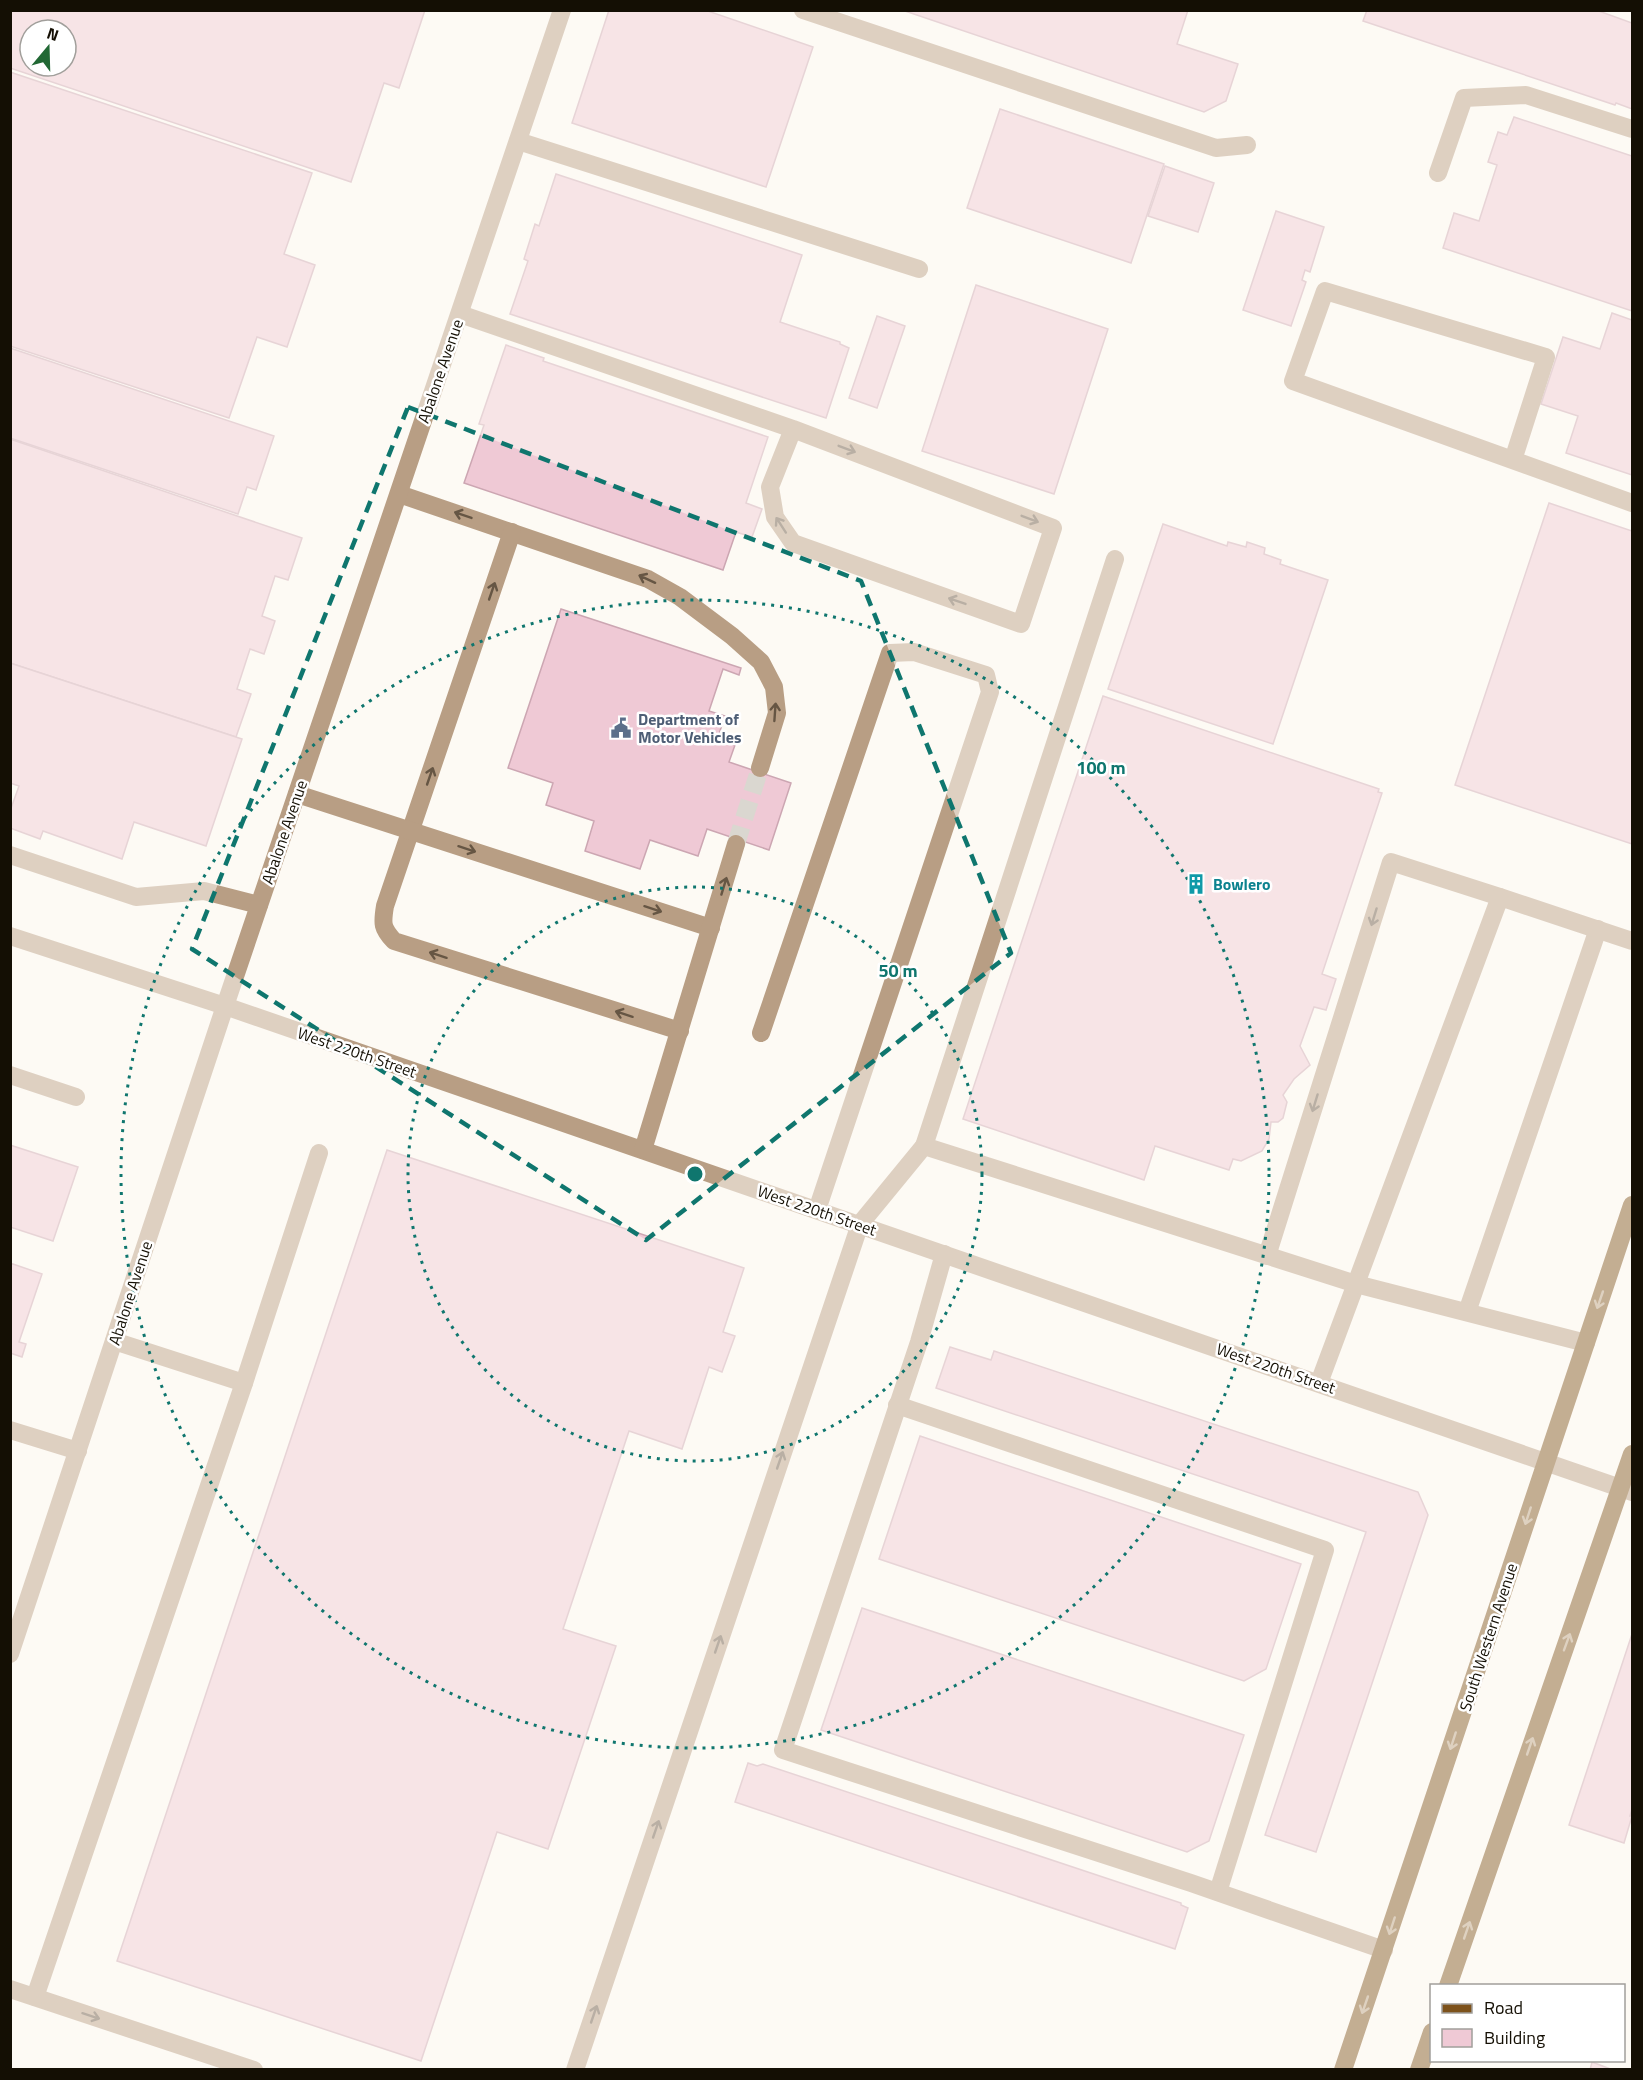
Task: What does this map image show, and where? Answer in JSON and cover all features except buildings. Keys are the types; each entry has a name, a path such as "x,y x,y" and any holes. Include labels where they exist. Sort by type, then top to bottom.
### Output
{"main road":[{"name":"South Western Avenue","path":"1343,2070 1632,1205"},
{"path":"1449,1984 1627,1490 1632,1454"},
{"path":"1419,2070 1430,2035"}],"street":[{"name":"Abalone Avenue","path":"10,1654 18,1607 78,1451 225,1006 562,10"},
{"path":"803,10 1216,148 1247,145"},
{"path":"1438,173 1464,98 1526,95 1632,129"},
{"path":"518,141 919,269"},
{"path":"1513,460 1546,357 1325,291 1293,381 1632,503"},
{"path":"460,314 793,429 1053,528 1021,624 793,543 775,517 770,487 793,429"},
{"path":"399,494 648,579 680,597 732,636 761,662 774,687 777,713 760,768"},
{"path":"512,532 383,917 384,929 394,941 680,1031"},
{"path":"575,2070 860,1224 924,1146 1115,559"},
{"path":"761,1033 890,653 914,652 986,675 990,692 818,1210"},
{"path":"297,794 711,928"},
{"path":"643,1150 736,844"},
{"path":"10,855 136,897 204,891 259,905"},
{"path":"1267,1256 1391,862 1632,941"},
{"path":"1319,1383 1500,897"},
{"path":"1467,1312 1598,930"},
{"name":"West 220th Street","path":"10,936 225,1006 1627,1490"},
{"path":"10,1075 76,1097"},
{"path":"924,1146 1356,1284 1586,1343"},
{"path":"35,1997 244,1383 319,1153"},
{"path":"944,1254 919,1342 783,1750 1218,1892 1384,1950"},
{"path":"114,1341 244,1383"},
{"path":"897,1405 1326,1551 1218,1892"},
{"path":"10,1430 78,1451"},
{"path":"10,1989 254,2070"}],"highlighted area":[{"path":"408,407 861,581 1011,953 646,1240 192,949"}],"tunnel":[{"path":"736,844 760,768"}],"place":[{"name":"Department of Motor Vehicles","path":"621,728"},
{"name":"Bowlero","path":"1196,884"}]}
